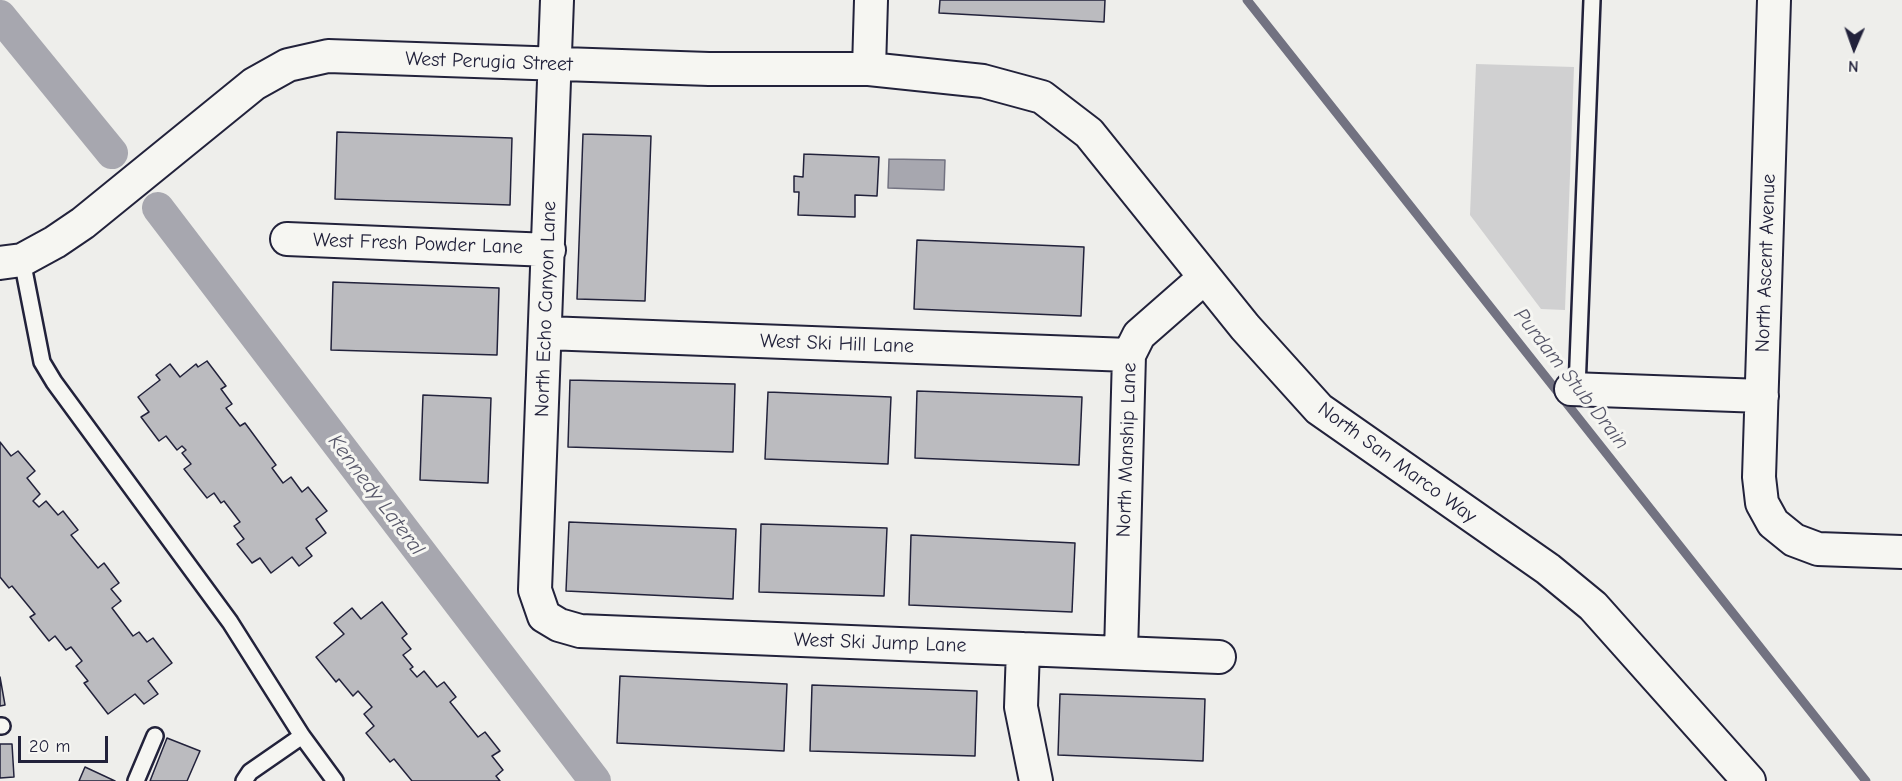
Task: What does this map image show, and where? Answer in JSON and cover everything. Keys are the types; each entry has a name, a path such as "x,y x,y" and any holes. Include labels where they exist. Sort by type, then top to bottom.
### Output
{"street":[{"name":"North Echo Canyon Lane","path":"544,616 535,590 557,0"},
{"path":"869,69 871,0"},
{"name":"North Ascent Avenue","path":"1774,0 1759,477 1762,503 1773,523 1794,540 1818,549 1902,552"},
{"name":"West Perugia Street","path":"11,262 55,242 83,222 254,84 288,65 328,56 708,69 869,69 983,81 1042,97"},
{"name":"North San Marco Way","path":"1042,97 1089,133 1204,278 1319,409 1548,569 1593,606 1749,781"},
{"name":"West Fresh Powder Lane","path":"287,239 549,250"},
{"name":"North Manship Lane","path":"1120,653 1129,355 1139,335 1204,278"},
{"name":"West Ski Hill Lane","path":"546,333 1129,355"},
{"path":"1574,389 1762,396"},
{"name":"West Ski Jump Lane","path":"544,616 559,625 580,631 1219,657"},
{"path":"1023,649 1021,707 1036,781"}],"lane":[{"path":"1574,389 1592,0"},
{"path":"11,262 42,362 54,382 230,622 302,736 335,781"},
{"path":"136,781 155,736"},
{"path":"244,781 250,772 302,736"}],"shaded area":[{"path":"1476,64 1574,67 1565,310 1541,309 1470,215"},
{"path":"889,159 945,160 944,190 888,188"}],"building":[{"path":"940,0 1105,0 1104,22 939,13"},
{"path":"337,132 512,138 510,205 335,199"},
{"path":"583,134 651,136 645,301 577,299"},
{"path":"804,154 879,157 877,196 855,195 855,217 798,215 799,192 794,192 794,176 803,177"},
{"path":"917,240 1084,247 1081,316 914,309"},
{"path":"333,282 499,288 497,355 331,350"},
{"path":"207,361 226,386 221,389 232,404 226,408 240,426 245,423 276,465 272,468 283,483 291,477 302,492 308,487 327,511 316,519 326,533 306,548 312,556 299,566 292,557 271,573 260,558 252,563 237,544 244,539 234,526 240,522 224,501 221,503 214,493 207,498 184,469 191,464 182,453 186,450 182,446 177,450 166,436 159,441 141,417 149,412 138,397 160,380 156,375 170,364 180,377 196,364 198,367"},
{"path":"570,380 735,384 733,452 568,447"},
{"path":"917,391 1082,397 1079,465 915,458"},
{"path":"768,392 891,397 888,464 765,459"},
{"path":"423,395 491,398 488,483 420,480"},
{"path":"0,442 11,456 18,451 35,471 27,478 40,494 33,501 39,507 46,501 58,515 63,511 78,530 71,535 98,568 104,563 119,583 111,589 121,601 112,608 133,636 139,632 147,642 153,638 172,663 148,681 158,694 144,704 135,694 108,714 84,683 88,681 76,666 82,661 71,647 66,650 55,636 49,641 30,617 35,614 12,586 9,588 0,577"},
{"path":"569,522 736,529 733,599 566,591"},
{"path":"761,524 887,528 884,596 759,592"},
{"path":"911,535 1075,543 1072,612 909,605"},
{"path":"382,602 407,634 402,638 411,649 403,655 413,667 410,669 417,677 424,671 437,687 444,682 456,697 450,702 478,737 485,732 500,751 492,756 503,770 496,776 500,781 412,781 394,759 390,762 366,733 374,726 364,714 372,707 358,691 353,696 339,679 336,682 316,657 344,634 334,623 352,608 361,619"},
{"path":"620,676 787,684 784,751 617,743"},
{"path":"0,677 5,705 0,706"},
{"path":"812,685 977,691 975,756 810,751"},
{"path":"1060,694 1205,699 1203,761 1058,755"},
{"path":"167,738 200,751 187,781 150,781"},
{"path":"0,744 12,744 14,777 0,778"},
{"path":"85,767 115,781 79,781"}],"waterway":[{"name":"Purdam Stub Drain","path":"1247,0 1866,781"},
{"name":"Kennedy Lateral","path":"0,16 112,153"},
{"name":"Kennedy Lateral","path":"158,208 595,781"}]}
